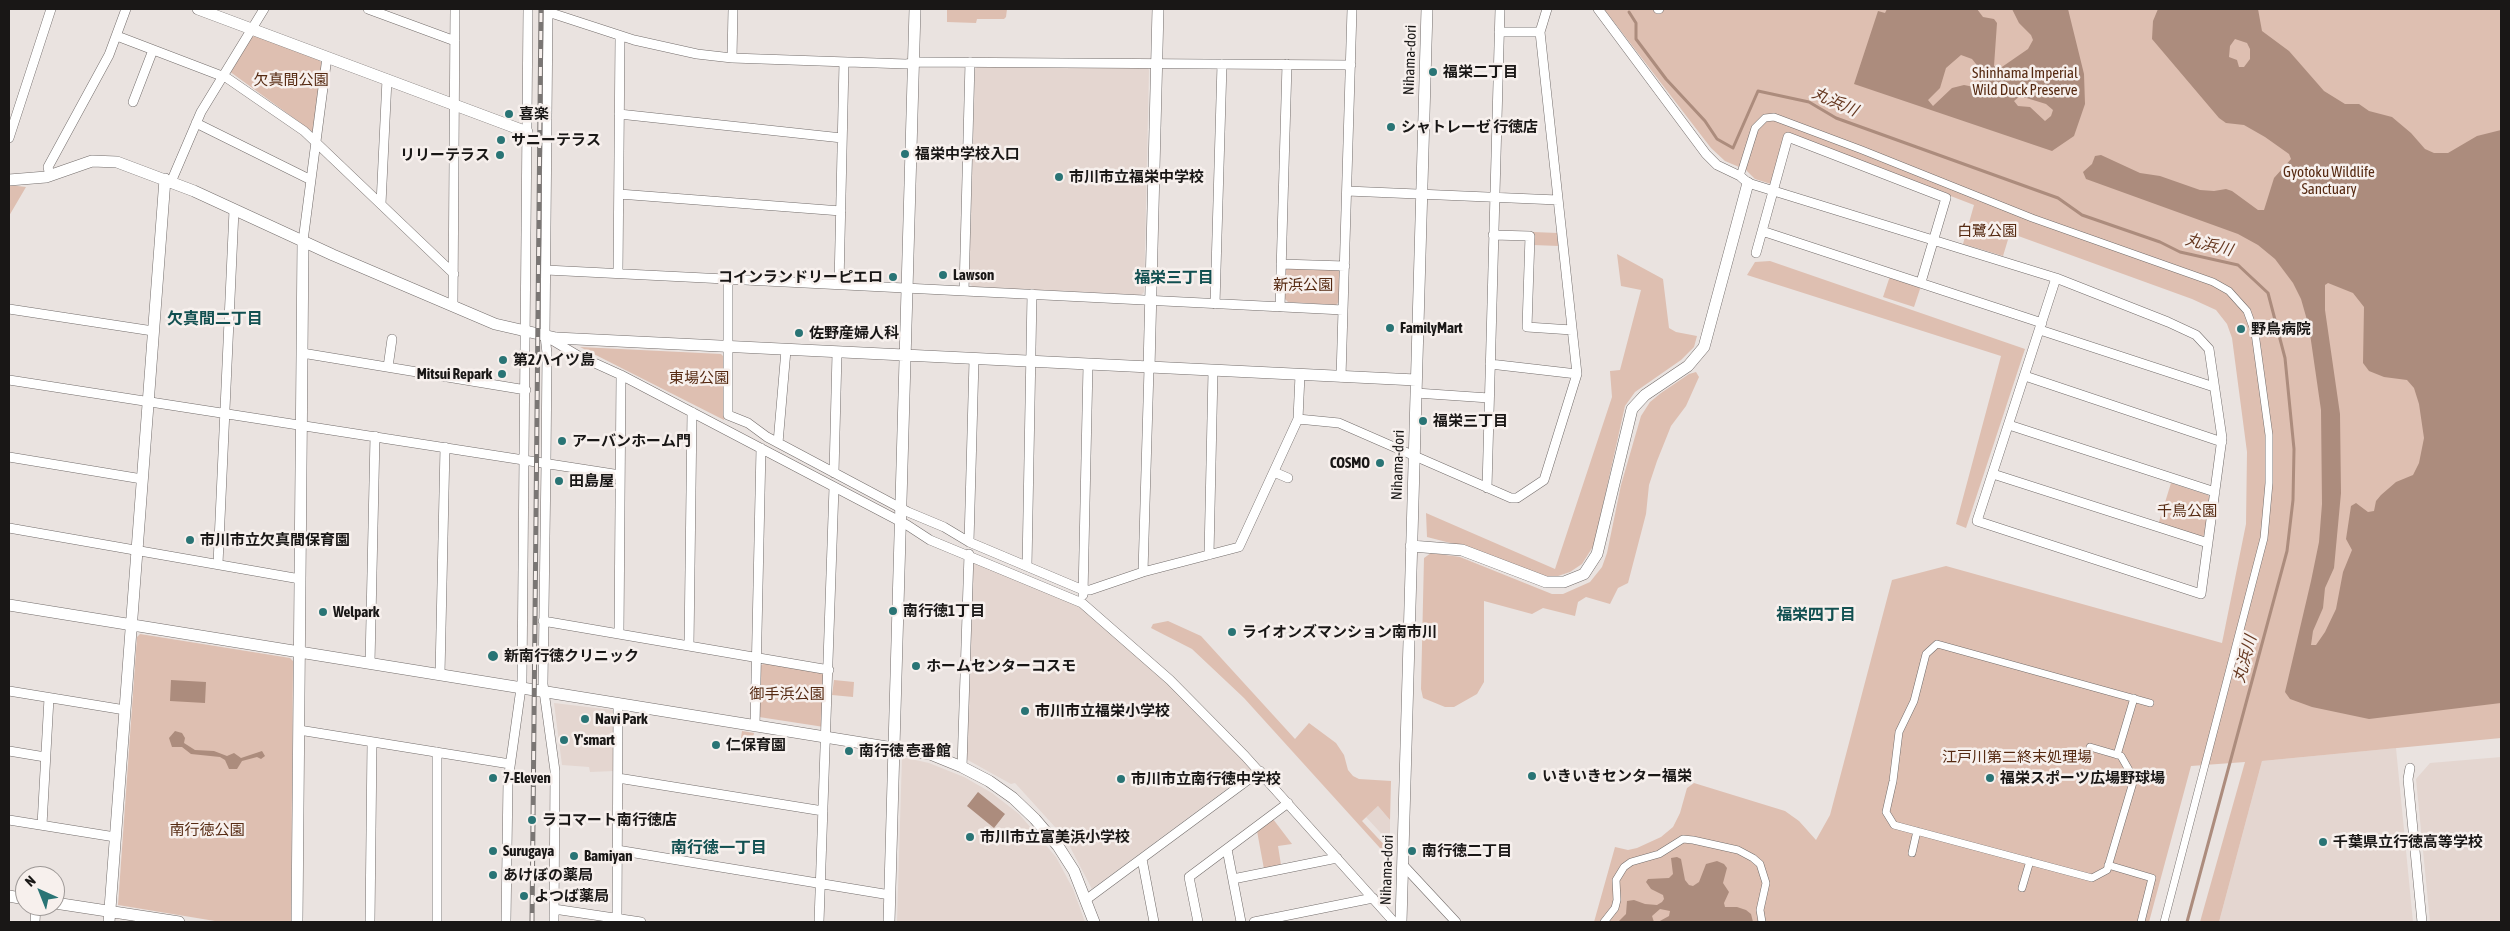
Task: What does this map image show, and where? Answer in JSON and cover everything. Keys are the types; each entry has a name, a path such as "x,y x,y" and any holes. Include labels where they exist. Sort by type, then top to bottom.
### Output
{"street":[{"path":"9,138 51,9"},
{"path":"50,176 48,168 109,55 126,9"},
{"path":"198,9 527,132"},
{"path":"110,917 153,331 168,181 196,123 264,9"},
{"path":"368,9 455,41"},
{"path":"453,306 455,9"},
{"path":"506,922 510,764 522,688 526,460 528,9"},
{"path":"732,58 733,9"},
{"path":"889,922 914,9"},
{"path":"1143,572 1158,9"},
{"path":"1342,377 1352,9"},
{"name":"Nihama-dori","path":"1401,922 1427,9"},
{"path":"1487,488 1500,9"},
{"path":"1298,419 1339,423 1511,498 1517,498 1544,480 1577,374 1540,32 1546,9"},
{"path":"1598,9 1706,154 1717,165 1744,179 1773,190 2056,278 2196,335 2209,350 2222,442 2201,594 1977,521 2056,278"},
{"path":"554,922 555,771 543,691 547,353 545,336 548,10 620,37 680,51 732,58 913,63 1351,65"},
{"path":"1499,32 1540,32"},
{"path":"117,36 223,76 304,131 454,274"},
{"path":"618,273 620,37"},
{"path":"133,102 153,50"},
{"path":"297,922 303,241 327,57"},
{"path":"839,284 844,62"},
{"path":"964,291 970,62"},
{"path":"1215,304 1222,64"},
{"path":"1280,307 1287,64"},
{"path":"381,204 387,79"},
{"path":"620,114 842,138"},
{"path":"1411,546 1462,550 1546,582 1564,582 1584,574 1597,554 1632,409 1646,395 1688,366 1704,347 1755,128 1766,118 1774,117 2032,218 2213,282 2229,291 2247,311 2254,333 2269,435 2269,483 2264,538 2164,922"},
{"path":"196,123 311,180"},
{"path":"1756,253 1788,137 1946,198 1921,282"},
{"path":"9,180 27,180 50,176 85,163 102,160 127,165 168,181 495,324 545,336 595,341 1416,380"},
{"path":"1347,191 1558,200"},
{"path":"619,194 841,211"},
{"path":"218,564 234,210"},
{"path":"1762,230 1921,282 2214,387"},
{"path":"1494,235 1530,236 1527,328 1572,330"},
{"path":"1281,264 1345,266"},
{"path":"546,270 1344,310"},
{"path":"728,278 728,415 748,423 778,443 901,508 944,527 969,542 1083,590 1090,590 1143,572 1237,548 1242,544 1298,419 1300,375"},
{"path":"1027,566 1032,294"},
{"path":"9,309 153,331"},
{"path":"545,336 577,355 621,375 736,437 761,448 900,521 930,540 969,554 1082,603 1170,680 1260,771 1394,922"},
{"path":"388,367 392,339"},
{"path":"778,443 786,350"},
{"path":"834,473 836,352"},
{"path":"302,353 526,390"},
{"path":"969,542 974,360"},
{"path":"1490,364 1577,374"},
{"path":"1082,603 1088,365"},
{"path":"1209,555 1213,371"},
{"path":"619,634 621,375"},
{"path":"2025,376 2222,442"},
{"path":"9,380 620,475"},
{"path":"1416,393 1489,398"},
{"path":"689,646 692,412"},
{"path":"2009,425 2216,492"},
{"path":"370,663 375,436"},
{"path":"440,674 444,447"},
{"path":"755,725 761,448"},
{"path":"9,457 142,479"},
{"path":"1274,472 1288,478"},
{"path":"1992,474 2208,543"},
{"path":"818,922 827,736 834,487"},
{"path":"9,528 300,579"},
{"path":"962,767 969,554"},
{"path":"9,605 930,754 962,767 997,786 1035,819 1063,853 1086,899 1094,922"},
{"path":"544,621 829,670"},
{"path":"2090,747 2121,756 2132,774 2134,784 2108,865 2103,874 2092,878 1894,825 1886,812 1894,781 1899,732 1914,701 1926,654 1937,644 2150,703"},
{"path":"9,691 125,710"},
{"path":"42,825 49,698"},
{"path":"2117,755 2134,698"},
{"path":"616,918 618,703"},
{"path":"299,730 510,764"},
{"path":"370,922 372,742"},
{"path":"9,751 45,757"},
{"path":"437,752 438,922"},
{"path":"2410,768 2408,779 2422,922"},
{"path":"1086,899 1260,771"},
{"path":"618,778 823,811"},
{"path":"1198,922 1189,877 1288,803"},
{"path":"9,820 116,837"},
{"path":"1912,853 1917,831"},
{"path":"1604,922 1615,908 1617,900 1616,880 1624,867 1631,862 1659,854 1683,839 1738,850 1760,864 1766,883 1761,900 1762,922"},
{"path":"1227,849 1242,922"},
{"path":"617,850 890,895"},
{"path":"1142,858 1154,922"},
{"path":"1233,879 1337,858"},
{"path":"2022,888 2030,861"},
{"path":"1403,865 1456,922"},
{"path":"2108,865 2152,878 2141,922"},
{"path":"1254,922 1372,898"},
{"path":"65,906 110,917 179,922"},
{"path":"554,909 641,922"}],"shaded area":[{"path":"1887,9 1977,9 1983,17 1994,19 1997,23 1994,66 1999,69 2028,49 2033,40 2031,35 2019,23 2012,9 2068,9 2084,74 2085,104 2074,136 2052,151 1854,84 1878,11 1885,13","holes":["1961,55 1972,59 1976,64 1976,72 1980,83 1974,87 1964,85 1952,88 1933,106 1928,100 1940,88 1946,68","2020,96 2046,104 2053,110 2051,116 2045,121 2030,107 2018,106 2014,101"]},
{"path":"2158,9 2258,9 2262,31 2289,51 2324,91 2345,104 2359,104 2369,111 2392,117 2411,133 2425,149 2434,153 2448,153 2477,136 2501,130 2501,703 2369,719 2312,707 2290,699 2285,692 2319,542 2322,504 2321,410 2309,327 2301,299 2293,283 2275,259 2258,245 2238,234 2086,179 2083,172 2092,164 2095,156 2101,155 2140,173 2160,176 2200,190 2214,191 2226,189 2232,191 2258,210 2264,210 2274,178 2291,159 2289,154 2244,125 2226,123 2219,118 2152,39 2153,21","holes":["2235,39 2247,43 2250,49 2250,59 2244,67 2239,67 2237,60 2229,57 2230,46","2328,283 2353,293 2364,307 2363,363 2369,371 2384,377 2407,380 2414,388 2419,404 2424,438 2419,463 2413,475 2396,482 2381,495 2376,501 2374,511 2368,512 2356,503 2351,506 2346,539 2352,550 2343,572 2336,609 2325,632 2316,645 2311,645 2313,631 2323,608 2325,588 2334,568 2341,493 2340,414 2325,310 2325,285"]},
{"name":"市川市立福栄中学校","path":"978,66 1147,67 1149,70 1144,292 1141,295 973,287 969,283 975,69"},
{"path":"977,561 1079,605 1168,683 1252,768 1251,771 1092,889 1069,845 1071,842 1059,827 1055,827 1015,783 1011,784 966,759 973,564"},
{"path":"171,680 206,682 205,703 170,701"},
{"path":"554,703 613,710 615,771 590,772 589,767 562,765"},
{"path":"175,731 182,733 185,738 184,743 195,750 214,751 227,756 234,753 241,758 262,751 265,756 261,759 257,757 242,761 237,769 229,769 225,760 220,757 191,754 182,747 172,747 169,738"},
{"name":"千葉県立行徳高等学校","path":"2396,748 2413,922 2219,922 2262,761"},
{"name":"市川市立富美浜小学校","path":"902,757 929,763 964,777 992,793 1019,814 1056,857 1073,889 1085,922 897,922"},
{"path":"2501,757 2501,922 2430,922 2416,779 2430,763"},
{"path":"978,792 1005,814 994,828 967,806"},
{"path":"1378,806 1390,820 1390,843 1366,817"},
{"path":"1677,857 1681,859 1685,880 1689,885 1693,886 1699,882 1706,864 1717,861 1724,864 1727,868 1723,883 1729,892 1724,903 1725,907 1737,907 1746,910 1751,914 1753,922 1658,922 1669,916 1670,911 1660,909 1652,916 1654,922 1618,922 1626,914 1627,901 1634,900 1645,904 1657,905 1662,902 1664,899 1663,895 1651,889 1646,882 1648,879 1669,878 1673,874 1671,858"}],"green space":[{"path":"947,9 1007,9 1004,19 977,19 976,23 947,22"},
{"name":"Gyotoku Wildlife Sanctuary","path":"1604,9 2501,9 2501,738 2262,761 2219,922 2200,922 2245,762 2191,766 2149,922 1594,922 1615,847 1628,850 1661,837 1673,827 1680,813 1687,788 1694,783 1785,811 1799,821 1816,840 1830,815 1892,580 1946,566 2222,643 2246,524 2247,452 2232,338 2227,324 2216,310 2192,299 2010,233 2003,256 1963,244 1974,205 1787,133 1771,184 1755,179 1746,170 1725,161 1711,148"},
{"name":"欠真間公園","path":"255,36 319,60 322,63 313,132 229,71 250,37"},
{"path":"9,185 26,187 9,216"},
{"path":"1533,232 1558,233 1559,246 1533,245"},
{"path":"1617,254 1663,279 1669,328 1676,332 1697,336 1694,347 1681,360 1635,392 1625,406 1594,545 1582,564 1570,572 1555,577 1544,576 1474,549 1427,537 1426,513 1555,569 1612,397 1610,371 1620,370 1641,290 1621,286"},
{"path":"1770,261 2025,349 1966,528 1956,524 2001,356 1747,275 1755,262"},
{"name":"新浜公園","path":"1288,267 1337,268 1340,271 1339,302 1336,305 1288,302 1284,298 1285,269"},
{"path":"1890,276 1921,286 1914,307 1883,297"},
{"name":"東場公園","path":"580,347 721,354 723,356 724,420"},
{"path":"1696,372 1699,377 1686,406 1671,426 1649,485 1646,514 1628,583 1618,588 1610,604 1586,597 1578,602 1575,616 1543,608 1532,614 1484,601 1484,682 1477,694 1454,707 1445,707 1423,698 1421,689 1424,558 1431,553 1460,557 1552,594 1563,594 1590,582 1602,567 1607,553 1621,485 1641,416 1650,402 1661,393 1689,374"},
{"name":"千鳥公園","path":"2171,483 2208,495 2211,499 2206,533 2201,538 2158,525"},
{"path":"1168,621 1201,636 1295,739 1309,723 1336,743 1344,755 1348,770 1353,776 1359,779 1391,781 1390,820 1378,806 1362,821 1389,850 1389,858 1244,698 1192,649 1151,628 1153,624"},
{"name":"南行徳公園","path":"140,634 290,658 293,661 291,922 221,922 118,905 137,637"},
{"name":"御手浜公園","path":"765,663 822,673 826,677 824,727 759,717 760,666"},
{"path":"834,680 854,682 853,697 832,695"},
{"path":"742,731 754,733 750,752 739,750"},
{"path":"1273,819 1292,844 1278,846 1281,865 1264,869 1257,831"}],"waterway":[{"name":"丸浜川","path":"1629,12 1636,23 1636,39 1666,79 1705,121 1717,139 1733,148 1758,91 1809,102 1836,118 2058,198 2082,215 2160,242 2180,252 2238,265 2268,293 2285,358 2294,449 2293,500 2287,551 2187,922"}],"railway":[{"path":"532,922 541,9"}],"place":[{"name":"福栄二丁目","path":"1433,72"},
{"name":"喜楽","path":"509,114"},
{"name":"シャトレーゼ 行徳店","path":"1391,127"},
{"name":"サニーテラス","path":"501,140"},
{"name":"福栄中学校入口","path":"905,154"},
{"name":"リリーテラス","path":"500,155"},
{"name":"市川市立福栄中学校","path":"1059,177"},
{"name":"Lawson","path":"943,275"},
{"name":"コインランドリーピエロ","path":"893,277"},
{"name":"FamilyMart","path":"1390,328"},
{"name":"野鳥病院","path":"2241,329"},
{"name":"佐野産婦人科","path":"799,333"},
{"name":"第2ハイツ島","path":"503,360"},
{"name":"Mitsui Repark","path":"502,374"},
{"name":"福栄三丁目","path":"1423,421"},
{"name":"アーバンホーム門","path":"562,441"},
{"name":"COSMO","path":"1380,463"},
{"name":"田島屋","path":"559,481"},
{"name":"市川市立欠真間保育園","path":"190,540"},
{"name":"南行徳1丁目","path":"893,611"},
{"name":"Welpark","path":"323,612"},
{"name":"ライオンズマンション南市川","path":"1232,632"},
{"name":"新南行徳クリニック","path":"493,656"},
{"name":"ホームセンターコスモ","path":"916,666"},
{"name":"市川市立福栄小学校","path":"1025,711"},
{"name":"Navi Park","path":"585,719"},
{"name":"Y'smart","path":"564,740"},
{"name":"仁保育園","path":"716,745"},
{"name":"南行徳 壱番館","path":"849,751"},
{"name":"いきいきセンター福栄","path":"1532,776"},
{"name":"7-Eleven","path":"493,778"},
{"name":"福栄スポーツ広場野球場","path":"1990,778"},
{"name":"市川市立南行徳中学校","path":"1121,779"},
{"name":"ラコマート南行徳店","path":"532,820"},
{"name":"市川市立富美浜小学校","path":"970,837"},
{"name":"千葉県立行徳高等学校","path":"2323,842"},
{"name":"Surugaya","path":"493,851"},
{"name":"南行徳二丁目","path":"1412,851"},
{"name":"Bamiyan","path":"574,856"},
{"name":"あけぼの薬局","path":"493,875"},
{"name":"よつば薬局","path":"524,896"}],"district":[{"name":"福栄三丁目","path":"1174,278"},
{"name":"欠真間二丁目","path":"215,319"},
{"name":"福栄四丁目","path":"1816,615"},
{"name":"南行徳一丁目","path":"719,848"}],"park label":[{"name":"Shinhama Imperial Wild Duck Preserve","path":"2025,82"},
{"name":"白鷺公園","path":"1987,231"},
{"name":"江戸川第二終末処理場","path":"2017,757"}]}
